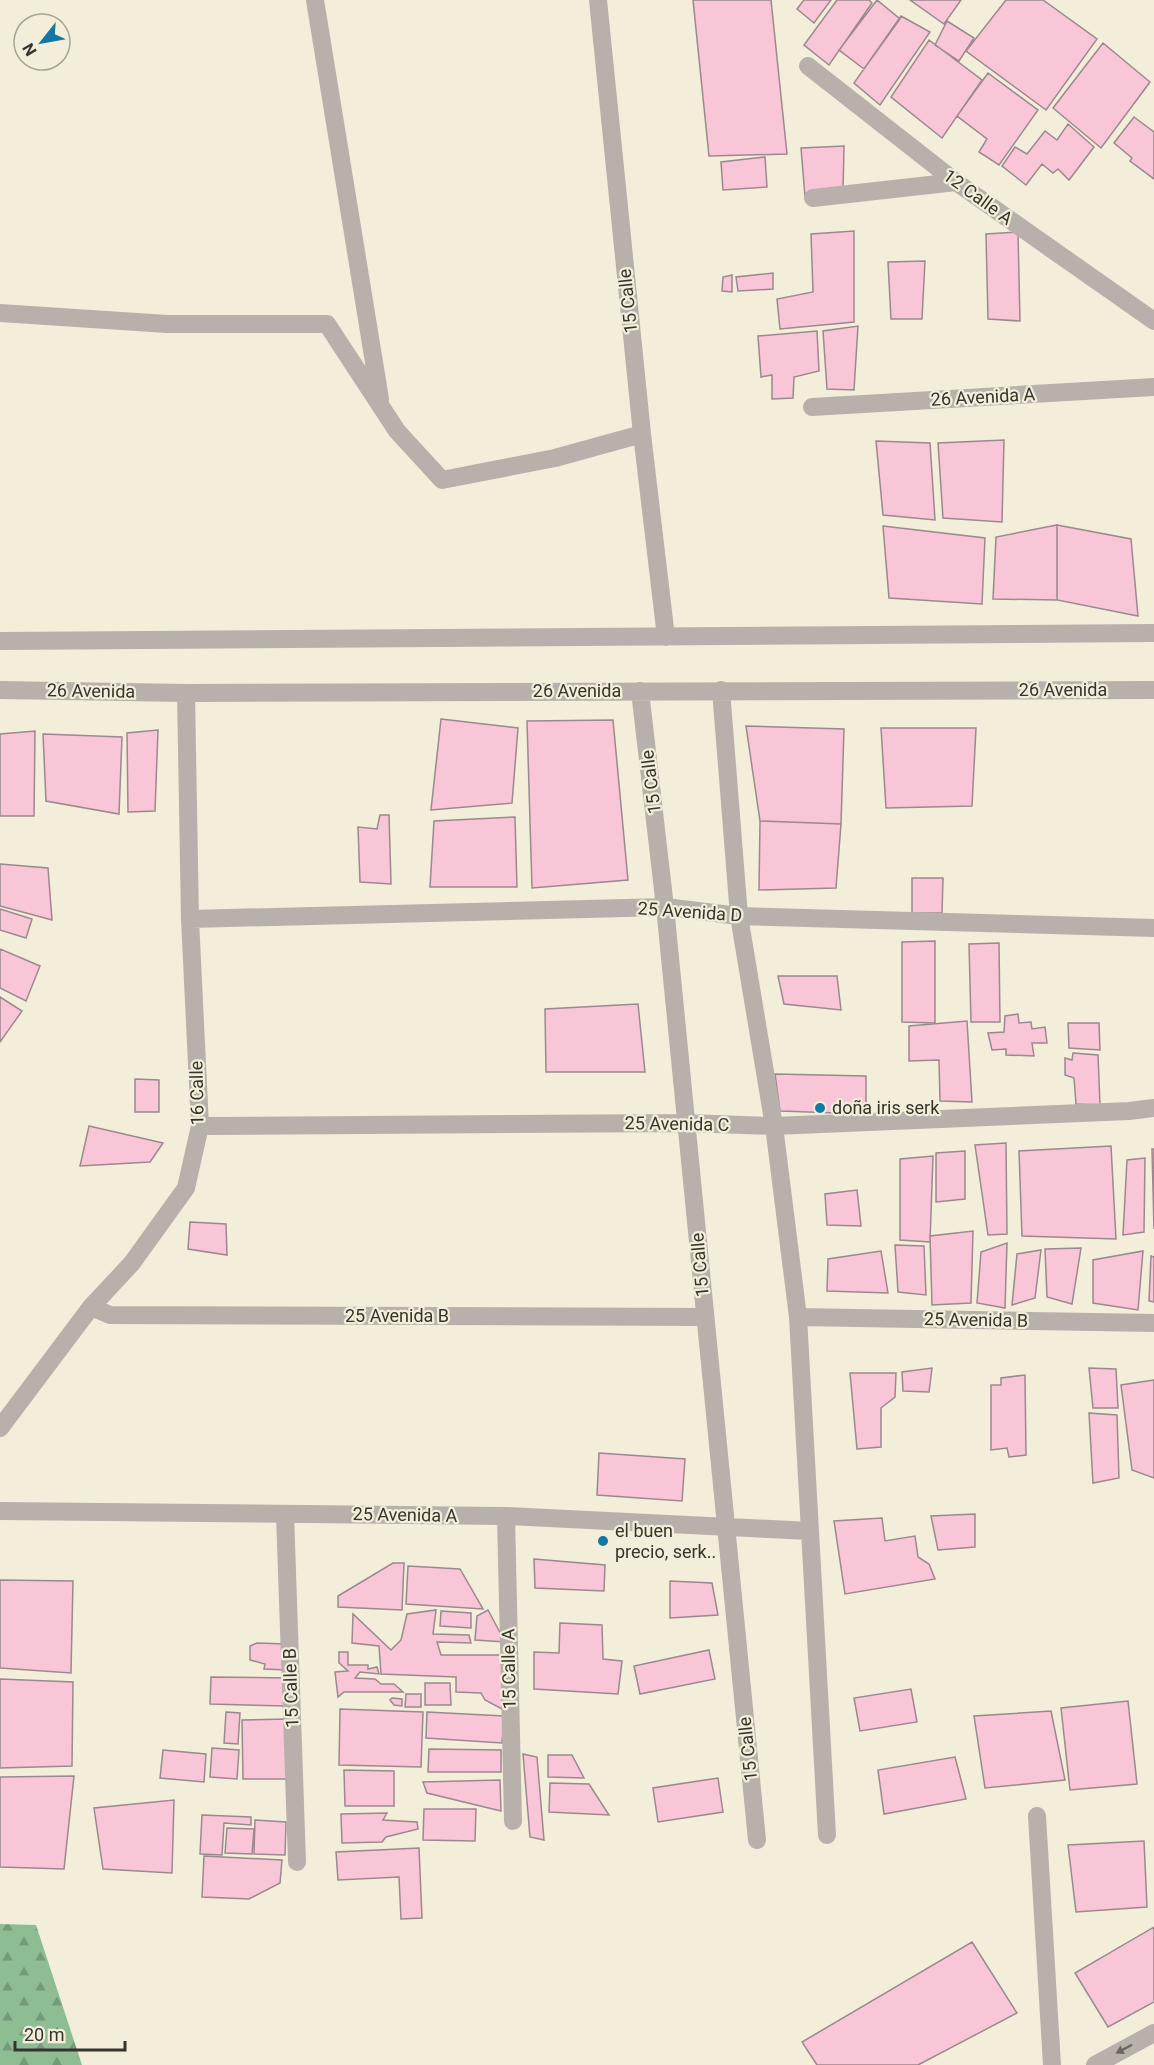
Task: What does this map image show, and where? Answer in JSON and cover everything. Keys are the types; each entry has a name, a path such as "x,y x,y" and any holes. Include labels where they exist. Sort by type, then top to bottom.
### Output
{"street":[{"path":"315,0 381,407"},
{"name":"15 Calle","path":"598,0 642,434 666,637"},
{"name":"12 Calle A","path":"808,66 956,182 1154,321"},
{"path":"813,198 956,182"},
{"path":"0,314 167,324 327,324 397,431 442,480 555,458 642,434"},
{"name":"26 Avenida A","path":"812,407 1154,387"},
{"path":"0,641 1154,633"},
{"name":"26 Avenida","path":"0,690 186,693 1154,690"},
{"path":"721,690 739,916 774,1126 798,1317 827,1835"},
{"name":"15 Calle","path":"640,691 687,1123 757,1840"},
{"name":"16 Calle","path":"0,1428 91,1307 132,1263 186,1188 200,1126 190,919 186,693"},
{"name":"25 Avenida D","path":"190,919 665,907 739,916 1154,928"},
{"name":"25 Avenida C","path":"200,1126 687,1123 774,1126 1129,1112 1154,1108"},
{"name":"25 Avenida B","path":"91,1307 110,1315 705,1317"},
{"name":"25 Avenida B","path":"798,1317 1154,1323"},
{"name":"25 Avenida A","path":"0,1511 506,1516 810,1531"},
{"name":"15 Calle B","path":"285,1514 297,1862"},
{"name":"15 Calle A","path":"506,1516 513,1821"},
{"path":"1037,1816 1052,2065"},
{"path":"1095,2065 1154,2034"}],"green space":[{"path":"0,1924 36,1925 82,2065 0,2065"}],"building":[{"path":"693,0 771,0 787,154 709,156"},
{"path":"804,0 831,0 814,23 797,9"},
{"path":"837,0 869,0 872,3 829,65 804,45"},
{"path":"877,0 900,19 864,69 839,50"},
{"path":"910,0 961,0 944,24"},
{"path":"1006,0 1043,0 1097,39 1046,110 966,51"},
{"path":"901,16 930,32 880,105 854,83"},
{"path":"947,21 974,38 959,61 935,45"},
{"path":"929,40 982,80 942,138 891,97"},
{"path":"1103,43 1150,82 1101,148 1053,108"},
{"path":"988,73 1038,110 999,165 979,152 987,139 957,116"},
{"path":"1134,117 1154,132 1154,179 1130,161 1132,158 1114,143"},
{"path":"1068,124 1094,147 1069,180 1058,169 1053,173 1042,164 1026,185 1002,166 1015,147 1027,154 1045,131 1057,140"},
{"path":"844,146 843,191 805,196 801,148"},
{"path":"765,157 767,187 723,190 721,162"},
{"path":"854,231 854,322 780,329 777,299 813,292 811,234"},
{"path":"1018,232 1020,321 988,319 986,234"},
{"path":"925,261 922,319 891,319 888,262"},
{"path":"773,273 773,289 738,291 736,277"},
{"path":"732,275 732,292 722,291 723,277"},
{"path":"858,326 854,390 827,389 823,331"},
{"path":"817,331 819,371 794,377 793,398 772,399 772,375 761,377 758,336"},
{"path":"1004,440 1002,522 943,518 938,443"},
{"path":"876,441 930,443 935,520 883,515"},
{"path":"1057,525 1057,600 993,599 996,537"},
{"path":"1057,525 1131,539 1138,616 1057,600"},
{"path":"883,526 985,538 982,604 889,598"},
{"path":"441,719 518,728 512,803 431,810"},
{"path":"613,720 628,880 532,888 527,721"},
{"path":"746,726 844,729 841,824 760,821"},
{"path":"881,728 976,728 972,806 886,808"},
{"path":"158,730 155,811 128,812 127,733"},
{"path":"35,731 34,816 0,816 0,734"},
{"path":"43,734 122,737 119,814 46,801"},
{"path":"380,815 389,815 391,884 360,882 358,827 377,829"},
{"path":"515,817 517,887 430,887 434,821"},
{"path":"760,821 841,824 836,888 759,890"},
{"path":"0,864 48,868 52,920 0,906"},
{"path":"912,878 943,878 942,913 912,913"},
{"path":"0,909 32,919 26,938 0,930"},
{"path":"935,941 935,1023 902,1022 902,942"},
{"path":"999,943 1000,1022 971,1022 969,944"},
{"path":"0,949 40,966 26,1001 0,988"},
{"path":"778,976 837,976 841,1010 784,1004"},
{"path":"0,997 22,1011 0,1042"},
{"path":"638,1004 645,1072 546,1072 545,1009"},
{"path":"1018,1014 1019,1023 1031,1022 1032,1029 1045,1027 1047,1043 1032,1043 1034,1056 1006,1055 1006,1049 992,1050 988,1033 1004,1032 1005,1016"},
{"path":"967,1021 972,1102 940,1101 939,1060 909,1061 909,1026"},
{"path":"1068,1023 1099,1023 1100,1050 1069,1048"},
{"path":"1073,1053 1098,1055 1100,1105 1076,1104 1074,1078 1065,1075 1065,1058 1072,1060"},
{"path":"775,1074 866,1076 866,1114 780,1111"},
{"path":"135,1079 159,1080 159,1112 135,1112"},
{"path":"89,1126 163,1143 150,1162 80,1166"},
{"path":"1006,1143 1007,1234 988,1235 975,1145"},
{"path":"1111,1146 1116,1239 1022,1236 1019,1151"},
{"path":"1152,1149 1154,1149 1154,1229"},
{"path":"965,1151 965,1199 936,1202 936,1153"},
{"path":"933,1156 930,1242 900,1240 900,1159"},
{"path":"1145,1158 1144,1232 1123,1235 1127,1160"},
{"path":"857,1190 861,1226 827,1225 825,1194"},
{"path":"190,1222 226,1224 227,1255 188,1249"},
{"path":"973,1231 971,1303 932,1305 930,1236"},
{"path":"1007,1243 1005,1308 977,1303 981,1252"},
{"path":"895,1245 924,1246 926,1295 898,1292"},
{"path":"1081,1248 1072,1304 1047,1297 1045,1249"},
{"path":"1041,1250 1035,1298 1012,1305 1017,1254"},
{"path":"881,1251 888,1293 827,1291 828,1259"},
{"path":"1143,1251 1138,1310 1093,1303 1093,1260"},
{"path":"1151,1256 1154,1257 1154,1302 1149,1301"},
{"path":"932,1368 929,1392 903,1391 902,1372"},
{"path":"1089,1368 1116,1369 1118,1408 1093,1408"},
{"path":"850,1373 896,1373 895,1397 881,1408 881,1447 857,1449"},
{"path":"1025,1375 1026,1455 1009,1457 1007,1448 991,1450 991,1385 1001,1385 1001,1378"},
{"path":"1154,1380 1154,1478 1132,1470 1121,1385"},
{"path":"1089,1413 1117,1415 1119,1478 1093,1483"},
{"path":"599,1453 685,1459 682,1501 597,1495"},
{"path":"975,1514 975,1547 938,1550 931,1516"},
{"path":"882,1518 885,1541 915,1536 918,1557 929,1564 935,1579 845,1594 834,1521"},
{"path":"534,1559 605,1565 604,1591 535,1588"},
{"path":"393,1563 404,1563 402,1610 338,1607 338,1596"},
{"path":"408,1566 460,1569 483,1609 406,1604"},
{"path":"0,1580 73,1581 71,1673 0,1668"},
{"path":"670,1581 712,1583 718,1615 670,1618"},
{"path":"436,1610 433,1634 469,1635 471,1643 437,1642 441,1655 502,1655 502,1709 485,1700 481,1693 456,1692 456,1677 381,1674 379,1646 352,1643 353,1614 391,1650 401,1640 407,1614"},
{"path":"488,1610 505,1642 475,1640 477,1616"},
{"path":"441,1611 471,1613 471,1628 440,1626"},
{"path":"560,1623 602,1625 603,1659 622,1661 618,1694 534,1689 534,1652 559,1653"},
{"path":"257,1643 287,1644 286,1670 264,1669 265,1664 250,1660 250,1646"},
{"path":"709,1650 715,1679 640,1694 634,1666"},
{"path":"339,1652 348,1652 348,1665 368,1665 368,1669 377,1667 379,1674 360,1672 355,1678 375,1679 381,1684 394,1684 403,1692 344,1692 338,1697 335,1672 348,1671 339,1663"},
{"path":"211,1677 288,1678 287,1706 210,1704"},
{"path":"0,1679 73,1682 72,1766 0,1768"},
{"path":"425,1683 450,1683 451,1705 425,1705"},
{"path":"911,1689 917,1722 860,1731 854,1698"},
{"path":"406,1694 421,1694 421,1707 405,1707"},
{"path":"392,1698 402,1699 402,1706 394,1705 390,1700"},
{"path":"1128,1701 1137,1784 1070,1790 1061,1708"},
{"path":"340,1709 423,1712 421,1767 339,1765"},
{"path":"1051,1711 1065,1780 985,1788 974,1716"},
{"path":"226,1712 240,1713 238,1744 224,1743"},
{"path":"427,1712 504,1716 502,1743 426,1738"},
{"path":"287,1719 288,1779 243,1779 242,1720"},
{"path":"212,1748 239,1750 237,1779 210,1777"},
{"path":"429,1749 501,1750 501,1772 428,1772"},
{"path":"163,1750 206,1754 204,1782 160,1778"},
{"path":"523,1754 537,1757 544,1840 530,1837"},
{"path":"548,1755 572,1755 584,1778 548,1777"},
{"path":"955,1757 966,1799 884,1814 878,1770"},
{"path":"344,1770 394,1771 394,1806 345,1806"},
{"path":"74,1776 64,1869 0,1867 0,1777"},
{"path":"718,1778 723,1812 658,1822 653,1788"},
{"path":"500,1780 501,1811 427,1793 423,1782"},
{"path":"550,1783 589,1784 609,1815 549,1812"},
{"path":"174,1800 172,1873 103,1869 94,1808"},
{"path":"424,1809 476,1809 475,1841 423,1840"},
{"path":"387,1813 383,1820 417,1822 418,1829 386,1837 382,1842 342,1843 341,1814"},
{"path":"202,1815 251,1817 251,1825 224,1823 222,1855 200,1854"},
{"path":"255,1820 286,1822 285,1855 254,1854"},
{"path":"227,1828 254,1829 252,1854 225,1853"},
{"path":"1144,1841 1147,1907 1076,1912 1068,1845"},
{"path":"419,1848 422,1918 401,1919 399,1877 338,1880 336,1852"},
{"path":"204,1856 282,1860 280,1883 249,1899 202,1897"},
{"path":"1154,1927 1154,2002 1108,2027 1075,1973"},
{"path":"972,1942 1017,2013 918,2065 817,2065 802,2042"}],"place":[{"name":"doña iris serk","path":"820,1108"},
{"name":"el buen precio, serk..","path":"603,1541"}]}
